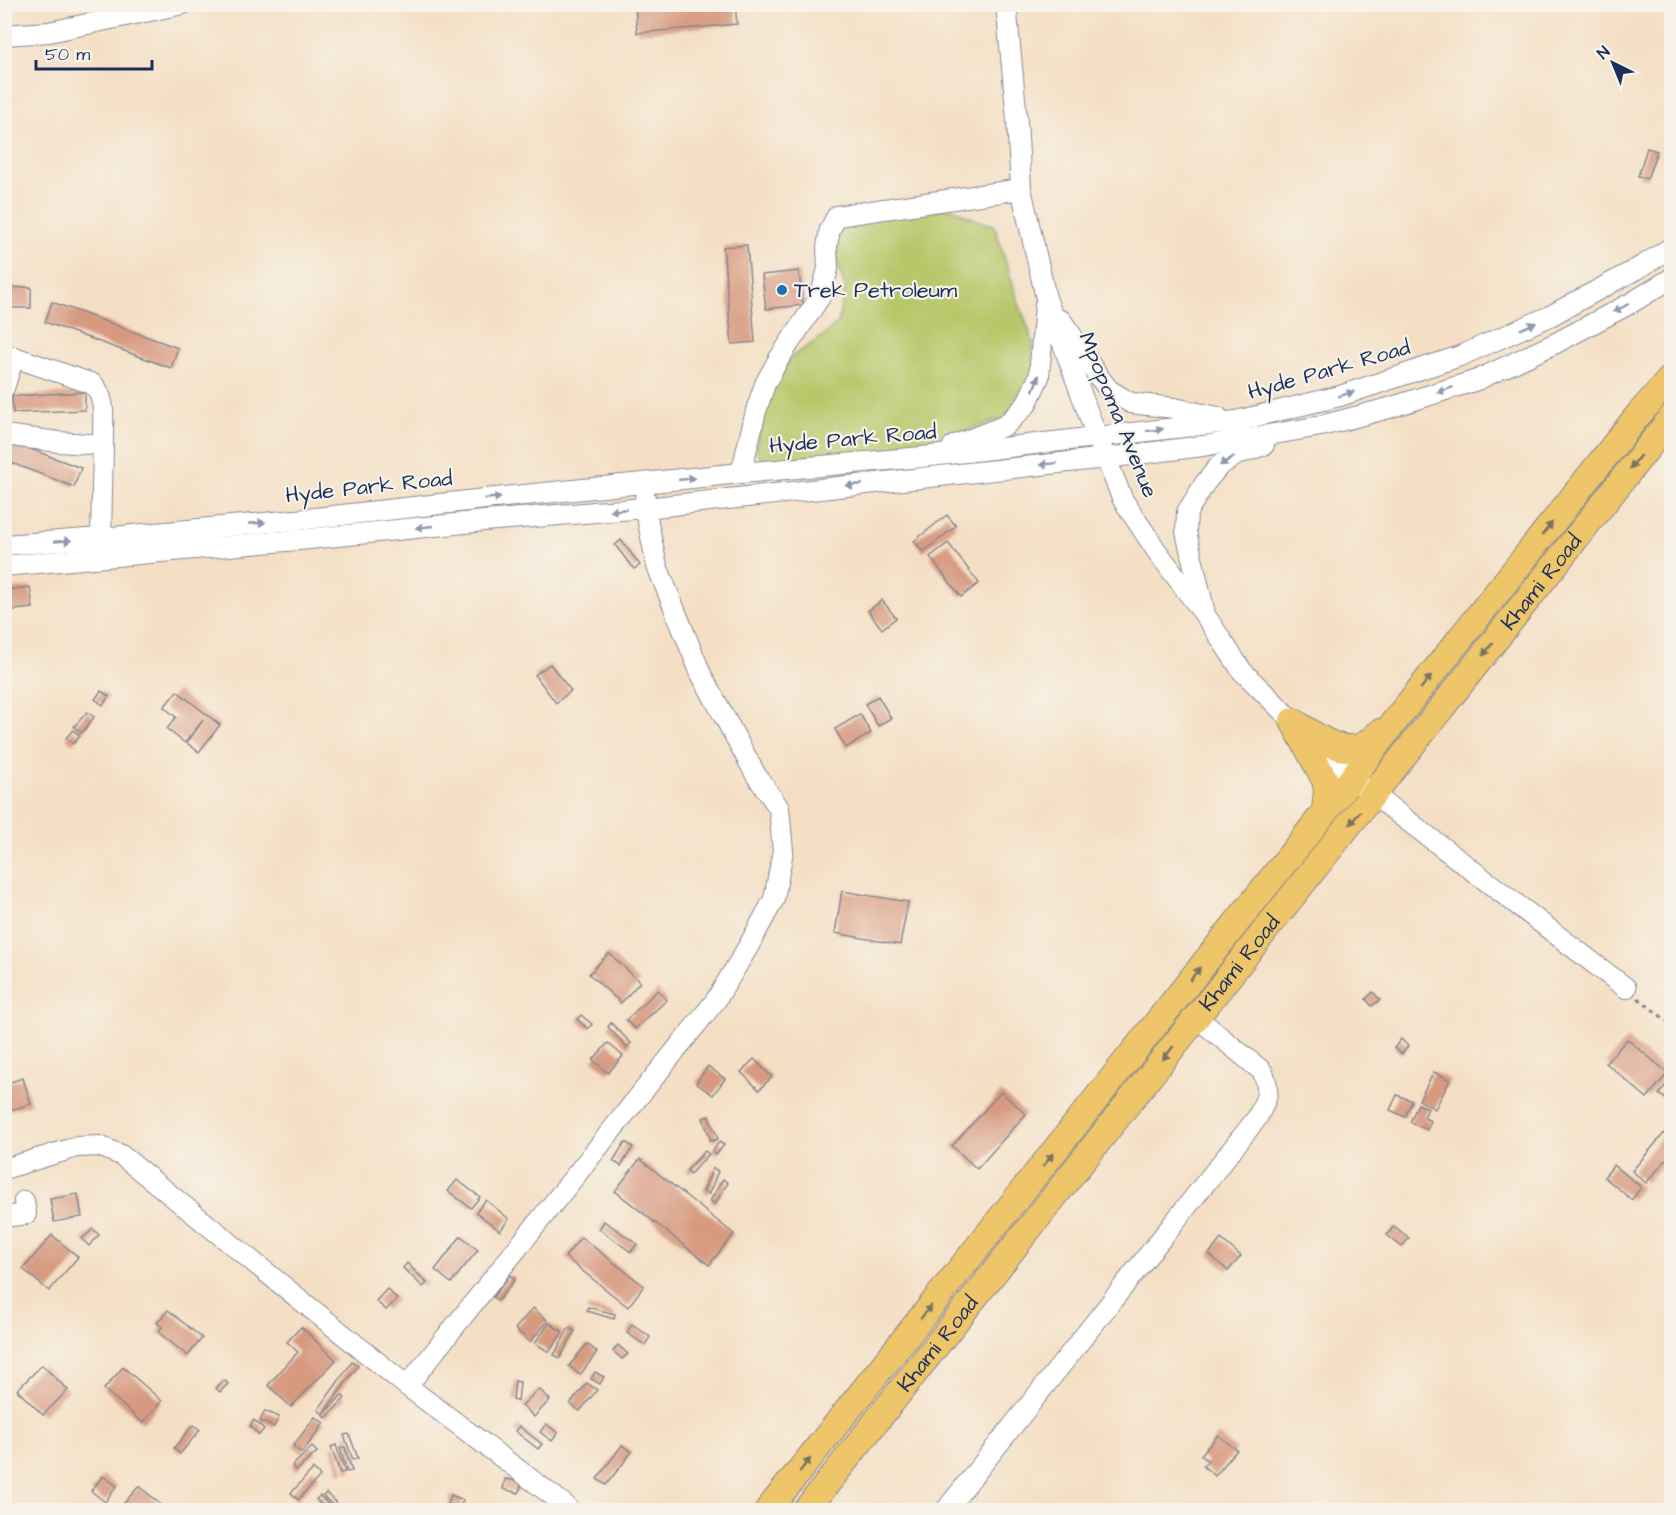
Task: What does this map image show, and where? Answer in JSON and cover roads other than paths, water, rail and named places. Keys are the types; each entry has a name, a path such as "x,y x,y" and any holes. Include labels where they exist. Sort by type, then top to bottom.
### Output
{"main road":[{"path":"1293,721 1326,742 1354,748 1365,745 1397,718 1671,377"},
{"name":"Khami Road","path":"806,1510 1671,417"},
{"name":"Khami Road","path":"768,1510 1352,778 1397,718"},
{"path":"1293,721 1325,780 1327,790 1325,811"}],"street":[{"path":"4,36 49,32 183,4"},
{"name":"Mpopoma Avenue","path":"1006,4 1021,189 1046,298 1096,437 1123,500 1242,671 1293,721 1352,778 1626,988"},
{"path":"741,473 765,384 778,360 820,297 828,269 827,248 830,229 837,216 1021,189"},
{"name":"Hyde Park Road","path":"4,545 100,538 741,473 922,457 1236,421 1340,396 1460,356 1550,316 1642,266 1671,247"},
{"name":"Hyde Park Road","path":"4,566 645,508 1106,458 1203,446 1321,426 1389,408 1477,380 1556,344 1671,278"},
{"path":"1046,298 1109,390 1131,403 1174,408 1236,421"},
{"path":"922,457 1006,424 1026,405 1039,377 1046,298"},
{"path":"4,388 9,356 93,384 98,389 102,398 103,445 100,538"},
{"path":"1207,618 1186,532 1187,512 1219,466 1238,454 1321,426"},
{"path":"4,435 103,445"},
{"path":"407,1386 716,1000 774,899 783,851 779,808 756,775 701,674 657,566 645,508 645,484"},
{"path":"946,1510 1257,1118 1267,1097 1268,1082 1263,1071 1196,1017"},
{"path":"4,1169 77,1147 99,1146 121,1155 407,1386 569,1510"},
{"path":"4,1217 26,1215 24,1201"}],"place":[{"name":"Trek Petroleum","path":"782,290"}]}
